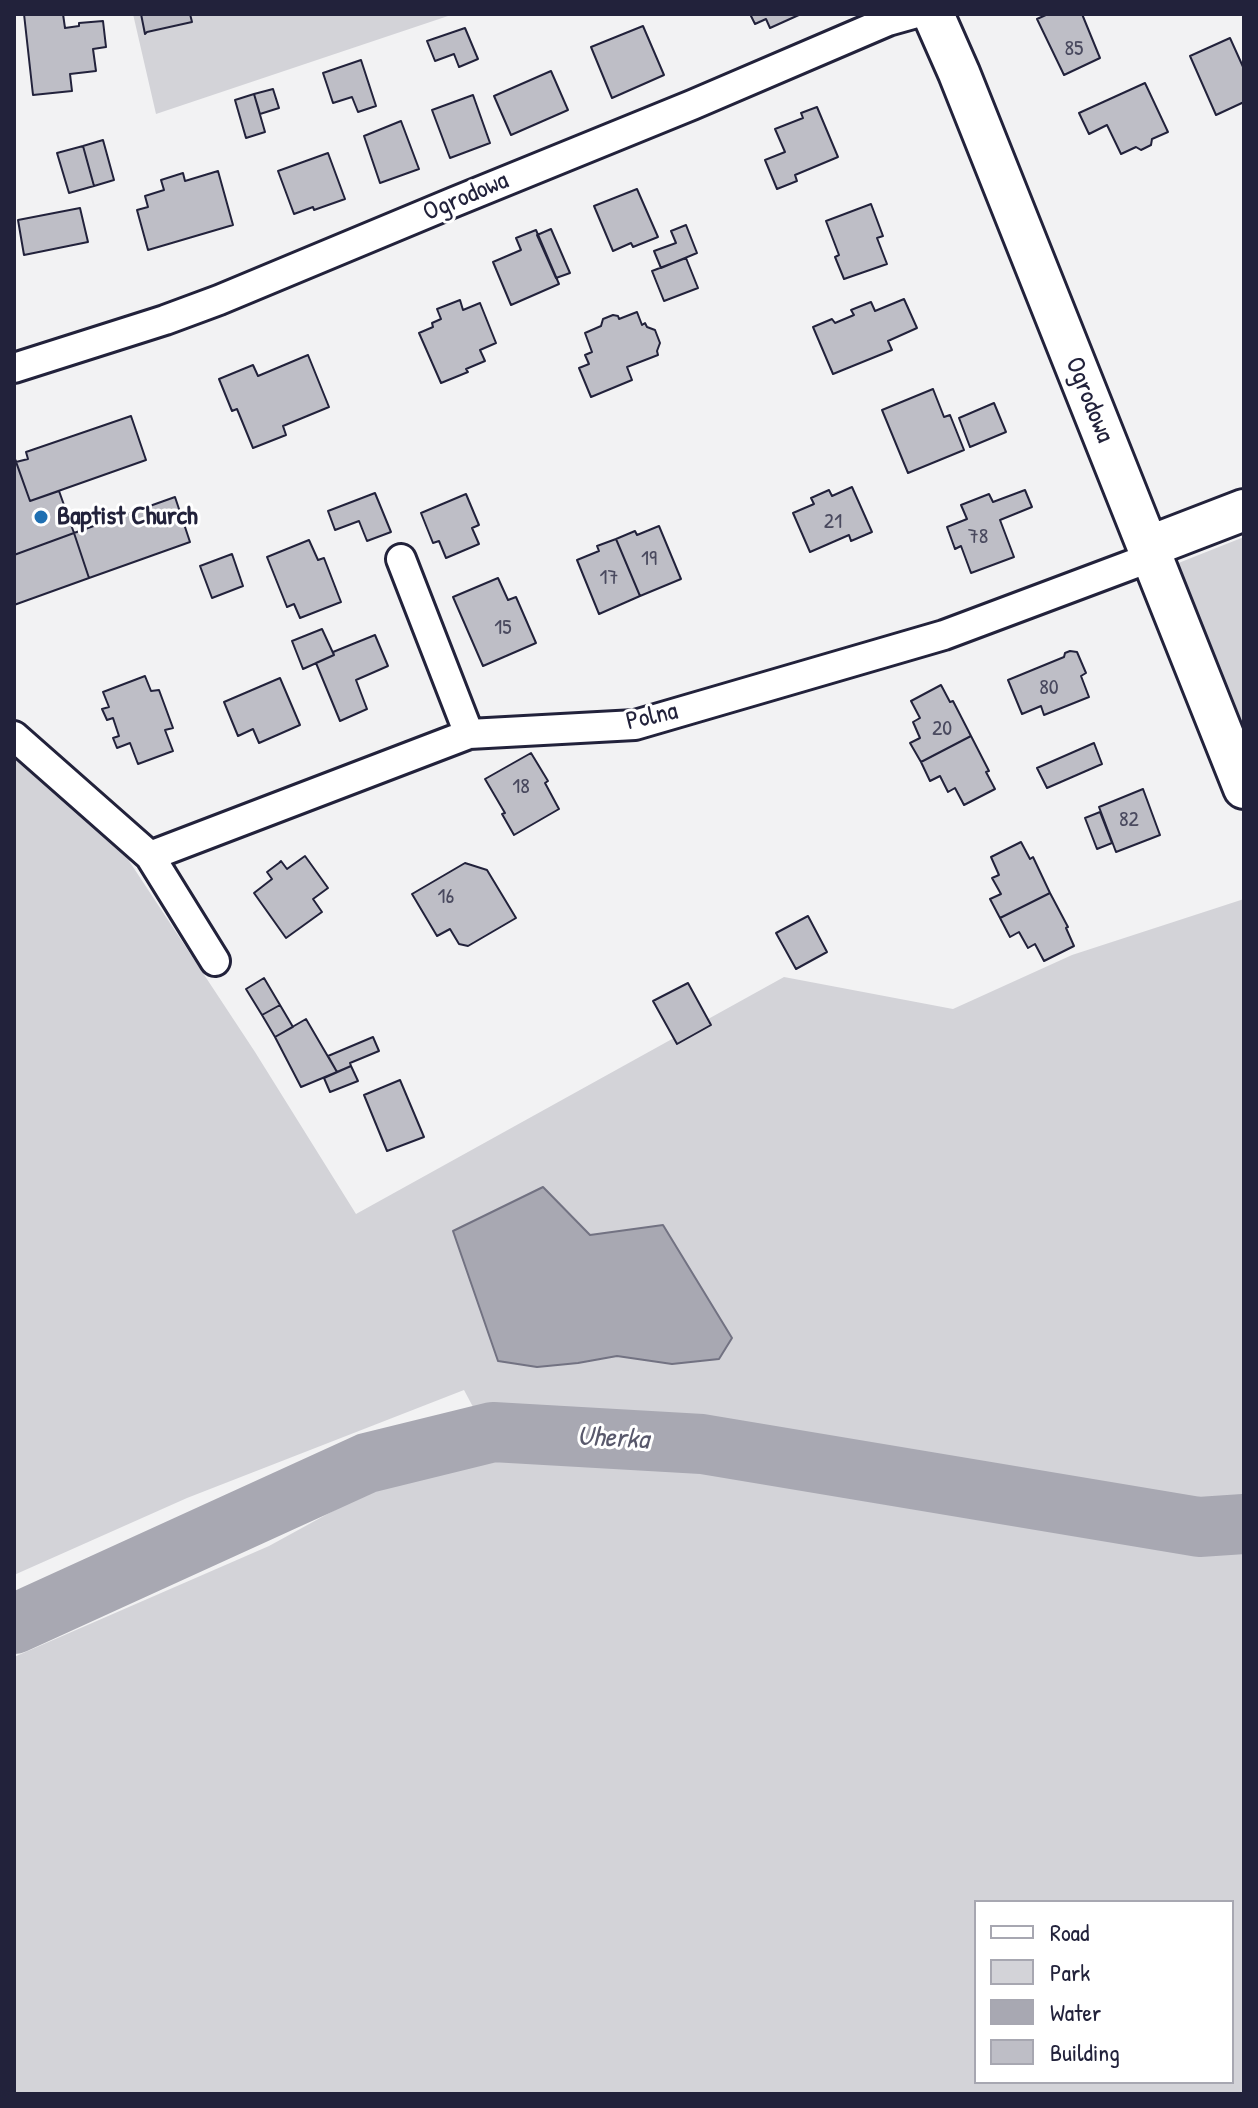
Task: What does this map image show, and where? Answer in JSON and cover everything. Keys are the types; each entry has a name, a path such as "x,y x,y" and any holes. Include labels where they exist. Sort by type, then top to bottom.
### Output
{"street":[{"name":"Ogrodowa","path":"14,368 219,300 888,21 913,14"},
{"name":"Ogrodowa","path":"933,14 1244,788"},
{"path":"1150,552 1244,510"},
{"name":"Polna","path":"150,856 469,734 635,725 944,635 1150,552"},
{"path":"401,559 469,734"},
{"path":"14,736 150,856 215,961"}],"green space":[{"path":"133,14 454,14 156,114"},
{"path":"1244,537 1244,735 1176,564"},
{"path":"14,752 110,832 255,1052 356,1214 784,977 953,1009 1072,955 1244,899 1244,2094 14,2094 14,1657 269,1546 384,1483 496,1450 464,1390 187,1498 14,1575"}],"water":[{"path":"543,1187 590,1235 663,1225 732,1338 719,1359 672,1364 617,1356 537,1367 498,1361 453,1231"}],"building":[{"path":"24,14 63,14 65,28 103,21 106,47 93,49 96,71 70,74 72,91 33,95"},
{"path":"141,14 190,14 192,22 145,34"},
{"path":"750,14 801,14 770,28 766,19 755,24"},
{"path":"1048,14 1082,14 1100,58 1064,75 1037,19"},
{"path":"643,26 664,75 612,98 591,47"},
{"path":"465,28 478,59 459,67 454,54 435,61 427,41"},
{"path":"1230,38 1244,69 1244,102 1216,115 1190,56"},
{"path":"361,60 376,106 358,112 352,97 333,103 323,73"},
{"path":"551,71 568,110 511,135 494,96"},
{"path":"1145,83 1168,132 1152,139 1151,145 1141,150 1136,147 1121,154 1107,125 1089,134 1079,113"},
{"path":"273,89 279,108 260,114 254,94"},
{"path":"254,94 265,132 246,138 235,100"},
{"path":"473,95 490,143 450,158 432,110"},
{"path":"817,107 838,157 795,175 797,181 777,189 765,160 785,152 775,129 803,118 801,113"},
{"path":"401,121 419,169 380,183 364,136"},
{"path":"103,140 114,180 94,186 83,146"},
{"path":"83,146 94,186 69,193 57,153"},
{"path":"328,153 345,199 294,214 278,171"},
{"path":"218,171 233,225 148,250 137,210 148,207 145,196 164,190 161,180 183,173 185,181"},
{"path":"637,189 658,237 613,251 594,206"},
{"path":"871,204 883,236 877,238 887,264 844,279 826,221"},
{"path":"80,208 88,242 24,255 18,220"},
{"path":"686,225 697,253 661,268 654,251 676,243 671,231"},
{"path":"551,229 570,273 556,278 537,235"},
{"path":"536,230 559,284 511,305 493,262 521,250 516,238"},
{"path":"686,258 698,288 664,301 652,271"},
{"path":"904,299 917,328 888,341 892,350 833,374 813,327 854,315 851,310 871,302 875,311"},
{"path":"460,300 463,310 480,303 496,343 480,350 485,361 441,383 419,333 433,327 432,323 441,319 437,309"},
{"path":"637,312 642,325 645,323 655,330 660,343 658,355 627,367 632,380 591,397 579,368 589,364 585,355 592,352 585,333 601,326 603,319 613,315 619,319"},
{"path":"308,355 329,407 283,426 286,435 253,448 237,409 232,411 219,379 253,365 258,376"},
{"path":"933,389 944,417 950,415 964,450 908,473 882,410"},
{"path":"994,403 1006,432 970,447 959,418"},
{"path":"131,416 146,460 30,501 16,462 28,459 26,452"},
{"name":"Baptist Church","path":"14,456 30,501 59,491 74,533 14,555"},
{"path":"852,487 872,532 851,541 849,535 810,552 793,513 814,504 811,498 829,490 832,496"},
{"path":"1025,490 1032,507 1000,520 1014,557 971,573 961,546 955,549 947,527 967,519 961,505 989,494 993,502"},
{"path":"375,493 391,532 367,541 359,521 335,530 328,511"},
{"path":"466,494 479,525 472,528 479,544 446,558 439,541 433,543 421,513"},
{"path":"175,497 190,542 89,578 74,533"},
{"path":"659,526 681,579 640,596 616,539"},
{"path":"74,533 89,578 14,605 14,555"},
{"path":"616,539 640,596 599,614 577,560 599,551 597,546"},
{"path":"309,540 318,560 324,558 341,602 300,618 294,604 287,607 267,557"},
{"path":"232,554 243,586 212,598 200,566"},
{"path":"498,578 508,600 516,597 536,643 483,666 453,597"},
{"path":"322,629 334,655 303,669 292,641"},
{"path":"375,635 388,666 356,680 367,709 340,721 316,663 334,655 333,652"},
{"path":"1070,651 1077,652 1086,673 1081,676 1089,697 1044,715 1041,706 1022,714 1008,680 1064,657"},
{"path":"145,676 151,691 159,690 173,728 165,730 173,751 138,764 130,743 117,748 113,738 119,736 113,718 107,720 102,709 109,707 103,692"},
{"path":"280,678 300,725 259,743 253,729 238,736 224,702"},
{"path":"941,685 971,736 921,762 910,743 920,738 913,722 920,718 911,701"},
{"path":"971,736 995,789 964,805 955,788 948,792 940,776 930,781 921,762"},
{"path":"1094,743 1102,764 1047,788 1037,768"},
{"path":"531,753 548,781 545,783 559,809 514,835 485,779"},
{"path":"1143,789 1160,835 1116,852 1099,807"},
{"path":"1100,812 1112,843 1097,849 1085,818"},
{"path":"1021,842 1030,859 1033,857 1050,893 1000,918 990,899 1001,894 992,878 999,875 991,857"},
{"path":"305,856 328,888 313,899 322,912 286,938 254,893 272,879 267,872 281,861 287,869"},
{"path":"465,863 487,870 516,918 468,946 459,944 450,929 437,936 412,894"},
{"path":"1050,893 1074,946 1044,961 1035,944 1028,948 1019,932 1010,937 1000,918"},
{"path":"808,916 827,952 796,969 776,933"},
{"path":"264,978 280,1005 262,1015 246,989"},
{"path":"688,983 711,1025 677,1044 653,1001"},
{"path":"280,1005 293,1027 275,1037 262,1015"},
{"path":"306,1019 337,1072 301,1087 275,1037"},
{"path":"373,1037 379,1051 337,1072 328,1056"},
{"path":"351,1066 358,1081 330,1092 324,1078"},
{"path":"400,1080 424,1137 387,1151 364,1095"}],"waterway":[{"name":"Uherka","path":"14,1624 367,1463 493,1432 702,1444 1199,1527 1244,1524"}],"place":[{"name":"Baptist Church","path":"41,517"}]}
